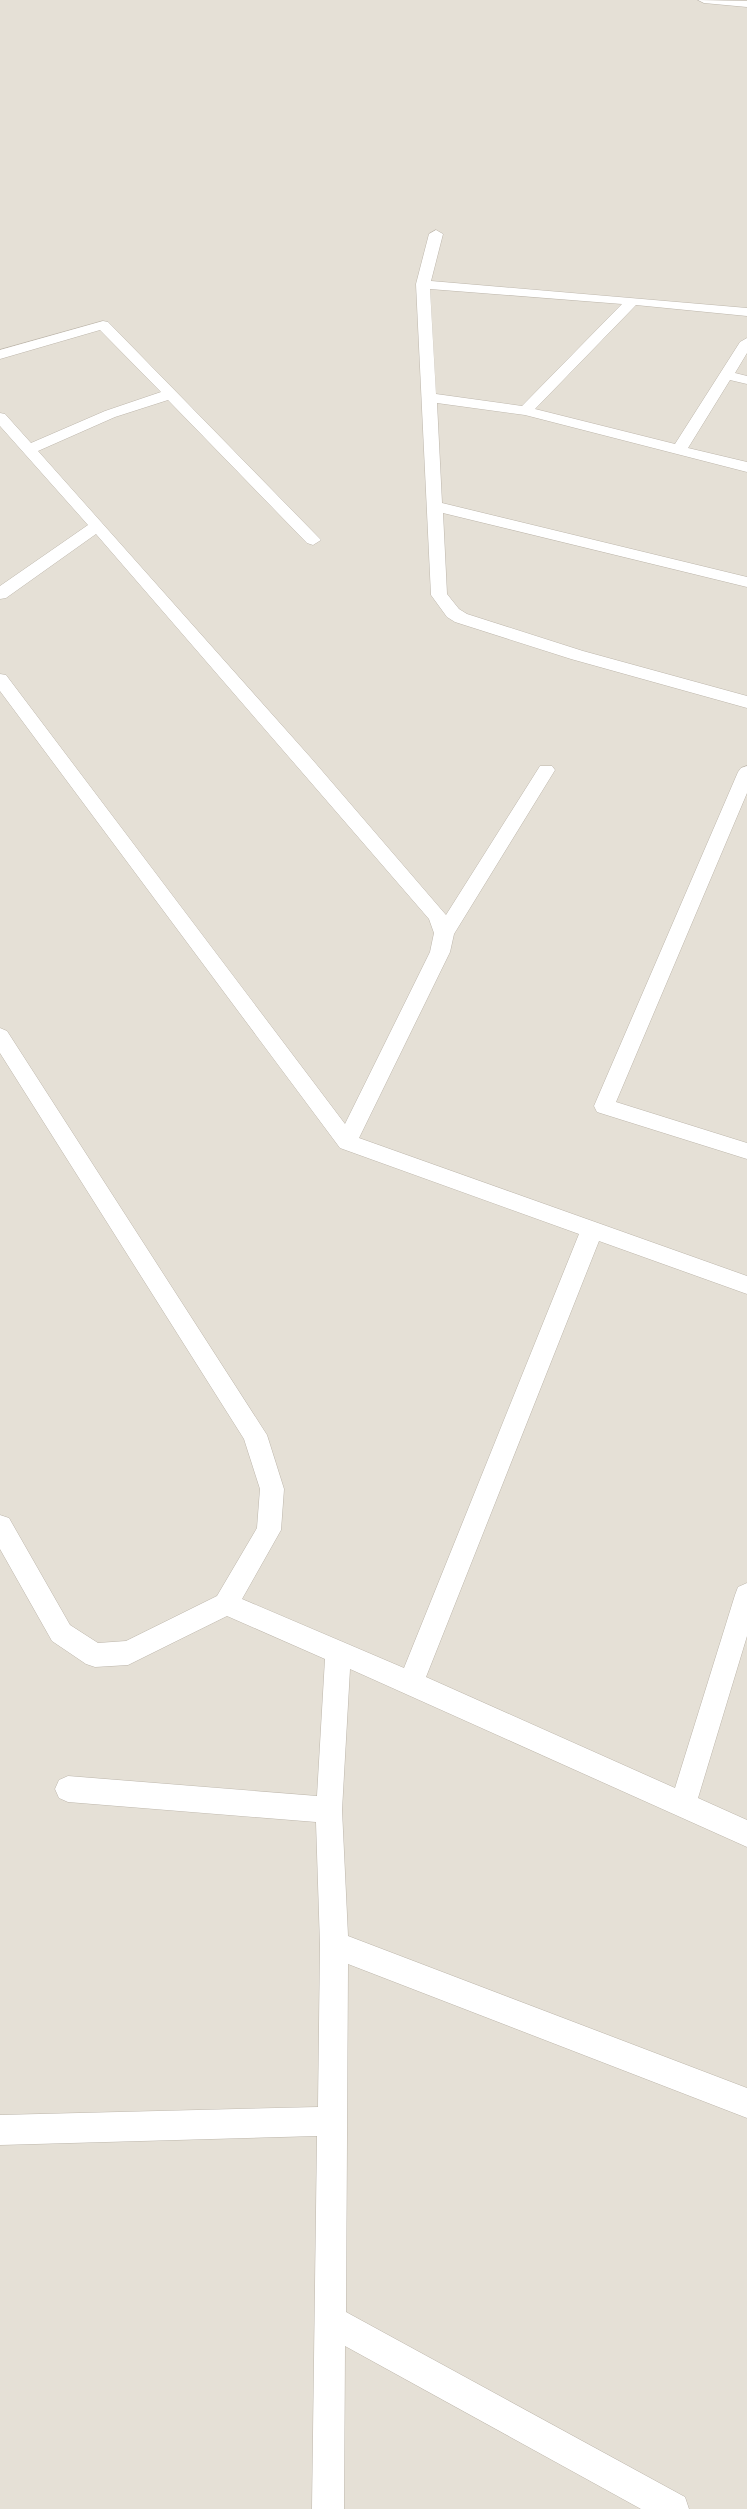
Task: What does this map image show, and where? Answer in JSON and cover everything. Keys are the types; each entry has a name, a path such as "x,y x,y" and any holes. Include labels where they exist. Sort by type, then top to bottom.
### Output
{"street":[{"path":"704,0 747,4"},
{"path":"436,234 423,284 439,595 453,613 461,618 577,655 747,702"},
{"path":"423,284 747,312"},
{"path":"525,411 633,301"},
{"path":"0,355 103,325 312,540"},
{"path":"679,450 747,342"},
{"path":"726,375 747,380"},
{"path":"28,449 110,414 170,394"},
{"path":"430,398 525,411 747,468"},
{"path":"0,417 310,768 436,916 444,933"},
{"path":"435,506 747,582"},
{"path":"0,594 97,526"},
{"path":"0,679 347,1142 747,1285"},
{"path":"347,1142 440,952 444,933 546,770"},
{"path":"747,772 604,1106 747,1151"},
{"path":"0,1036 255,1435 272,1489 269,1530 226,1604 128,1653 95,1655 61,1633 0,1526"},
{"path":"411,1682 592,1230"},
{"path":"683,1804 747,1596"},
{"path":"226,1604 411,1682 747,1834"},
{"path":"328,2509 334,1945 329,1810 338,1651"},
{"path":"68,1789 329,1810"},
{"path":"334,1945 747,2103"},
{"path":"0,2130 333,2122"},
{"path":"330,2320 673,2509"}],"shaded area":[{"path":"0,0 747,0 747,2509 0,2509"}]}
